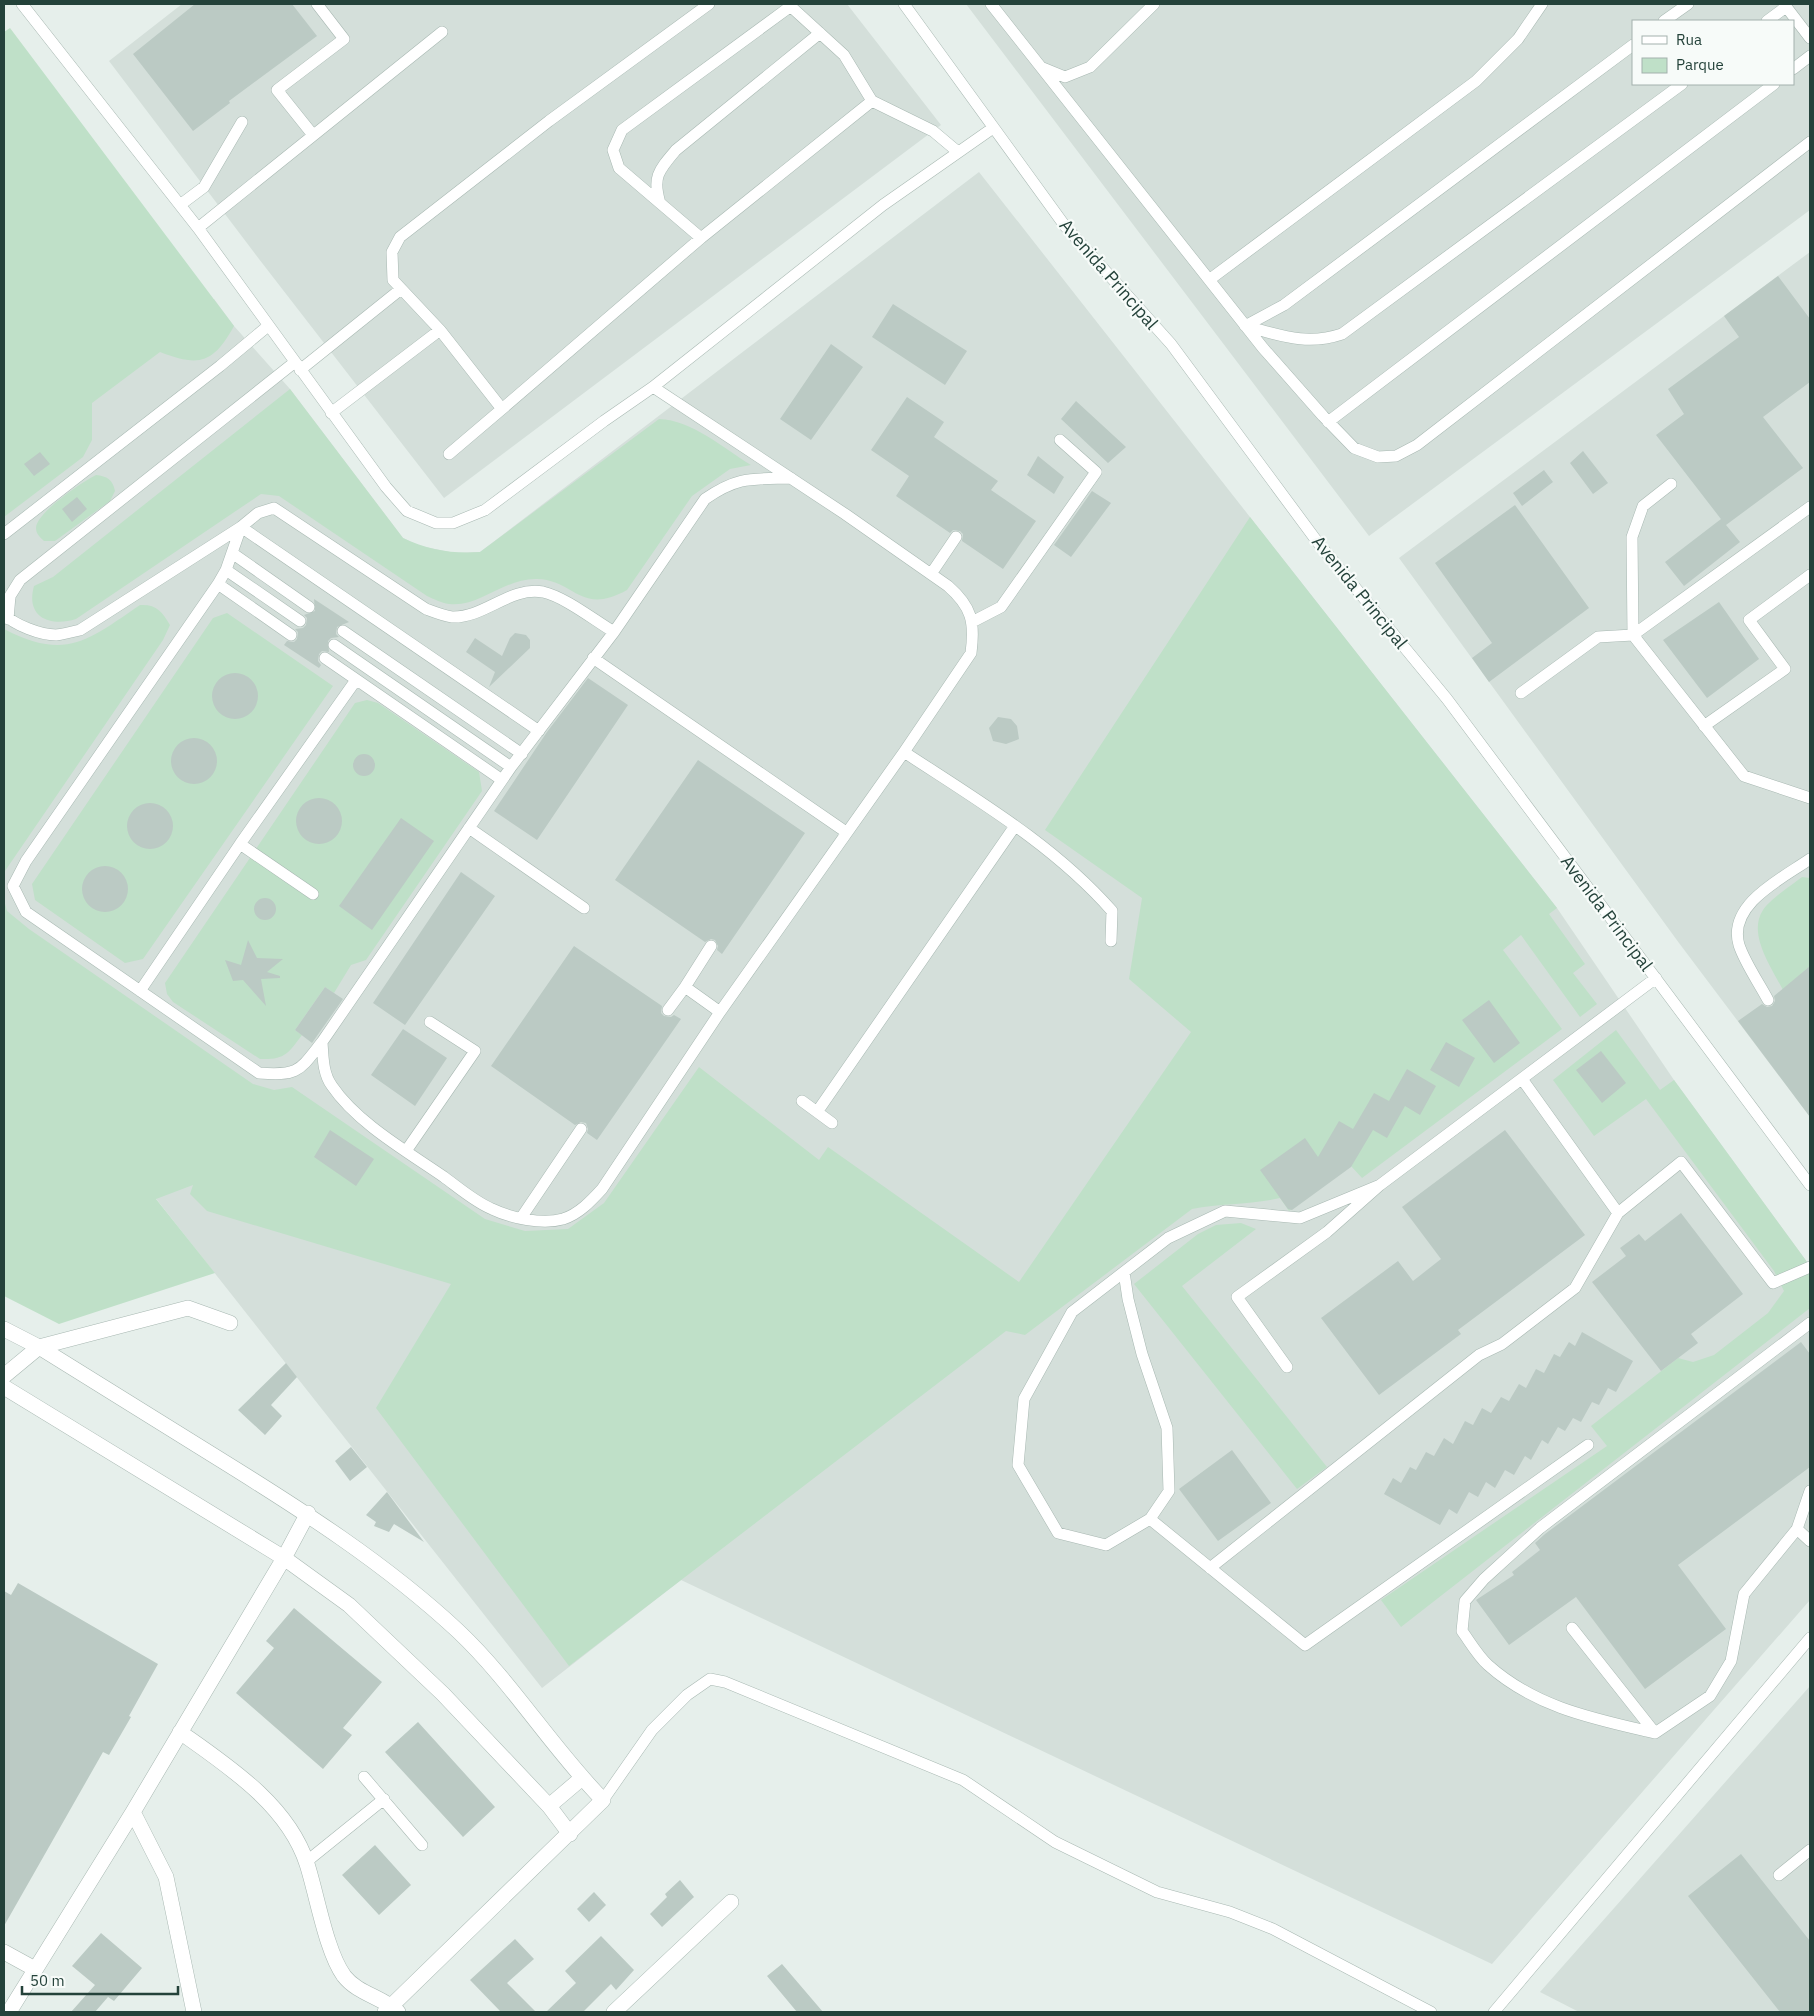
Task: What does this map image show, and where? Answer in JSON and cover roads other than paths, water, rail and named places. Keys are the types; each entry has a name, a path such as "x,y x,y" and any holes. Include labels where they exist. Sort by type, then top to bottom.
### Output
{"street":[{"path":"4,1376 39,1348 188,1308 230,1323"},
{"path":"4,1329 39,1348 308,1513 413,1592 458,1632 498,1675 582,1778 603,1800 392,2010 363,1992 345,1976 333,1953 306,1862 275,1809 236,1771 180,1732"},
{"path":"4,1387 284,1558 349,1605 393,1644 549,1806 570,1834"},
{"path":"9,2012 133,1812 284,1558 308,1513"},
{"path":"549,1806 582,1778"},
{"path":"133,1812 166,1877 194,2012"},
{"path":"614,2012 731,1902"},
{"path":"4,1952 35,1969"}],"lane":[{"path":"22,4 198,228 331,413 402,506 419,517 436,523 453,523 485,510 604,420 653,387 882,205 993,128"},
{"path":"313,135 277,90 344,39 317,4"},
{"path":"502,409 440,330 393,280 392,252 400,236 548,121 709,4"},
{"name":"Avenida Principal","path":"904,4 1065,226 1171,344 1316,540 1447,699 1810,1185"},
{"path":"991,4 1246,326 1328,422 1354,448 1378,457 1396,456 1417,445 1810,142"},
{"path":"1042,68 1065,76 1090,67 1154,4"},
{"path":"1209,280 1476,81 1518,39 1542,4"},
{"path":"1665,20 1688,4"},
{"path":"701,238 619,168 613,150 622,130 790,5 844,55 872,102 933,131 958,152"},
{"path":"1768,20 1785,6 1810,38"},
{"path":"198,228 442,32"},
{"path":"661,205 655,187 659,170 676,150 820,33"},
{"path":"1246,326 1284,304 1632,46"},
{"path":"1794,68 1810,56"},
{"path":"1246,326 1296,340 1323,340 1342,334 1681,85"},
{"path":"1328,422 1773,85"},
{"path":"449,454 701,238 872,102"},
{"path":"180,205 204,187 242,122"},
{"path":"400,289 20,580 10,596 6,617 35,630 54,635 80,630 241,527 258,513 274,508 426,609 450,617 466,616 483,611 515,594 543,592 559,599 614,632"},
{"path":"4,534 220,366 268,326"},
{"path":"331,413 440,330"},
{"path":"322,1042 324,1066 330,1085 347,1105 406,1151 491,1209 521,1218 545,1221 563,1219 585,1207 602,1189 720,1012 904,752 971,653 972,622 962,599 931,574 791,478 653,387"},
{"path":"972,622 1001,607 1096,472 1060,440"},
{"path":"241,527 226,570 218,584 26,861 13,886 26,912 259,1073 279,1075 299,1070 322,1042 511,767 614,632 705,499 726,485 749,479 791,478"},
{"path":"1671,484 1644,506 1632,537 1633,635 1744,776 1810,798"},
{"path":"1521,693 1598,637 1633,635 1810,507"},
{"path":"241,527 539,731"},
{"path":"931,574 956,537"},
{"path":"232,554 309,607"},
{"path":"226,570 300,622"},
{"path":"1704,726 1785,669 1749,620 1810,575"},
{"path":"218,584 291,635"},
{"path":"343,631 522,754"},
{"path":"334,645 511,767"},
{"path":"325,658 502,780"},
{"path":"593,658 846,832"},
{"path":"140,991 240,844 356,680"},
{"path":"904,752 1038,841 1100,896 1112,911 1111,941"},
{"path":"817,1112 1015,826"},
{"path":"470,828 584,908"},
{"path":"240,844 313,894"},
{"path":"1768,1000 1739,944 1740,916 1755,897 1810,859"},
{"path":"668,1010 711,946"},
{"path":"1287,1367 1237,1297 1327,1232 1380,1186 1656,978"},
{"path":"684,987 720,1012"},
{"path":"406,1151 476,1051 430,1022"},
{"path":"1522,1079 1618,1213"},
{"path":"802,1101 832,1123"},
{"path":"521,1218 581,1129"},
{"path":"1210,1568 1479,1355 1502,1344 1575,1288 1618,1213 1681,1162 1773,1283 1810,1268"},
{"path":"1124,1272 1128,1299 1142,1354 1167,1428 1169,1491 1150,1519 1106,1546 1058,1533 1018,1465 1024,1399 1072,1312 1168,1238 1225,1211 1300,1218 1380,1186"},
{"path":"1810,1323 1540,1528 1484,1579 1466,1600 1462,1631 1487,1664 1518,1688 1572,1714 1655,1733 1710,1696 1731,1661 1744,1594 1797,1528 1810,1491"},
{"path":"1150,1519 1305,1644 1588,1445"},
{"path":"1797,1528 1810,1541"},
{"path":"1572,1628 1655,1733"},
{"path":"1494,2012 1810,1638"},
{"path":"603,1800 652,1730 687,1695 710,1679 725,1682 963,1780 1063,1846 1157,1892 1230,1912 1273,1929 1431,2012"},
{"path":"364,1777 422,1845"},
{"path":"306,1862 384,1800"},
{"path":"1779,1875 1810,1850"}]}
